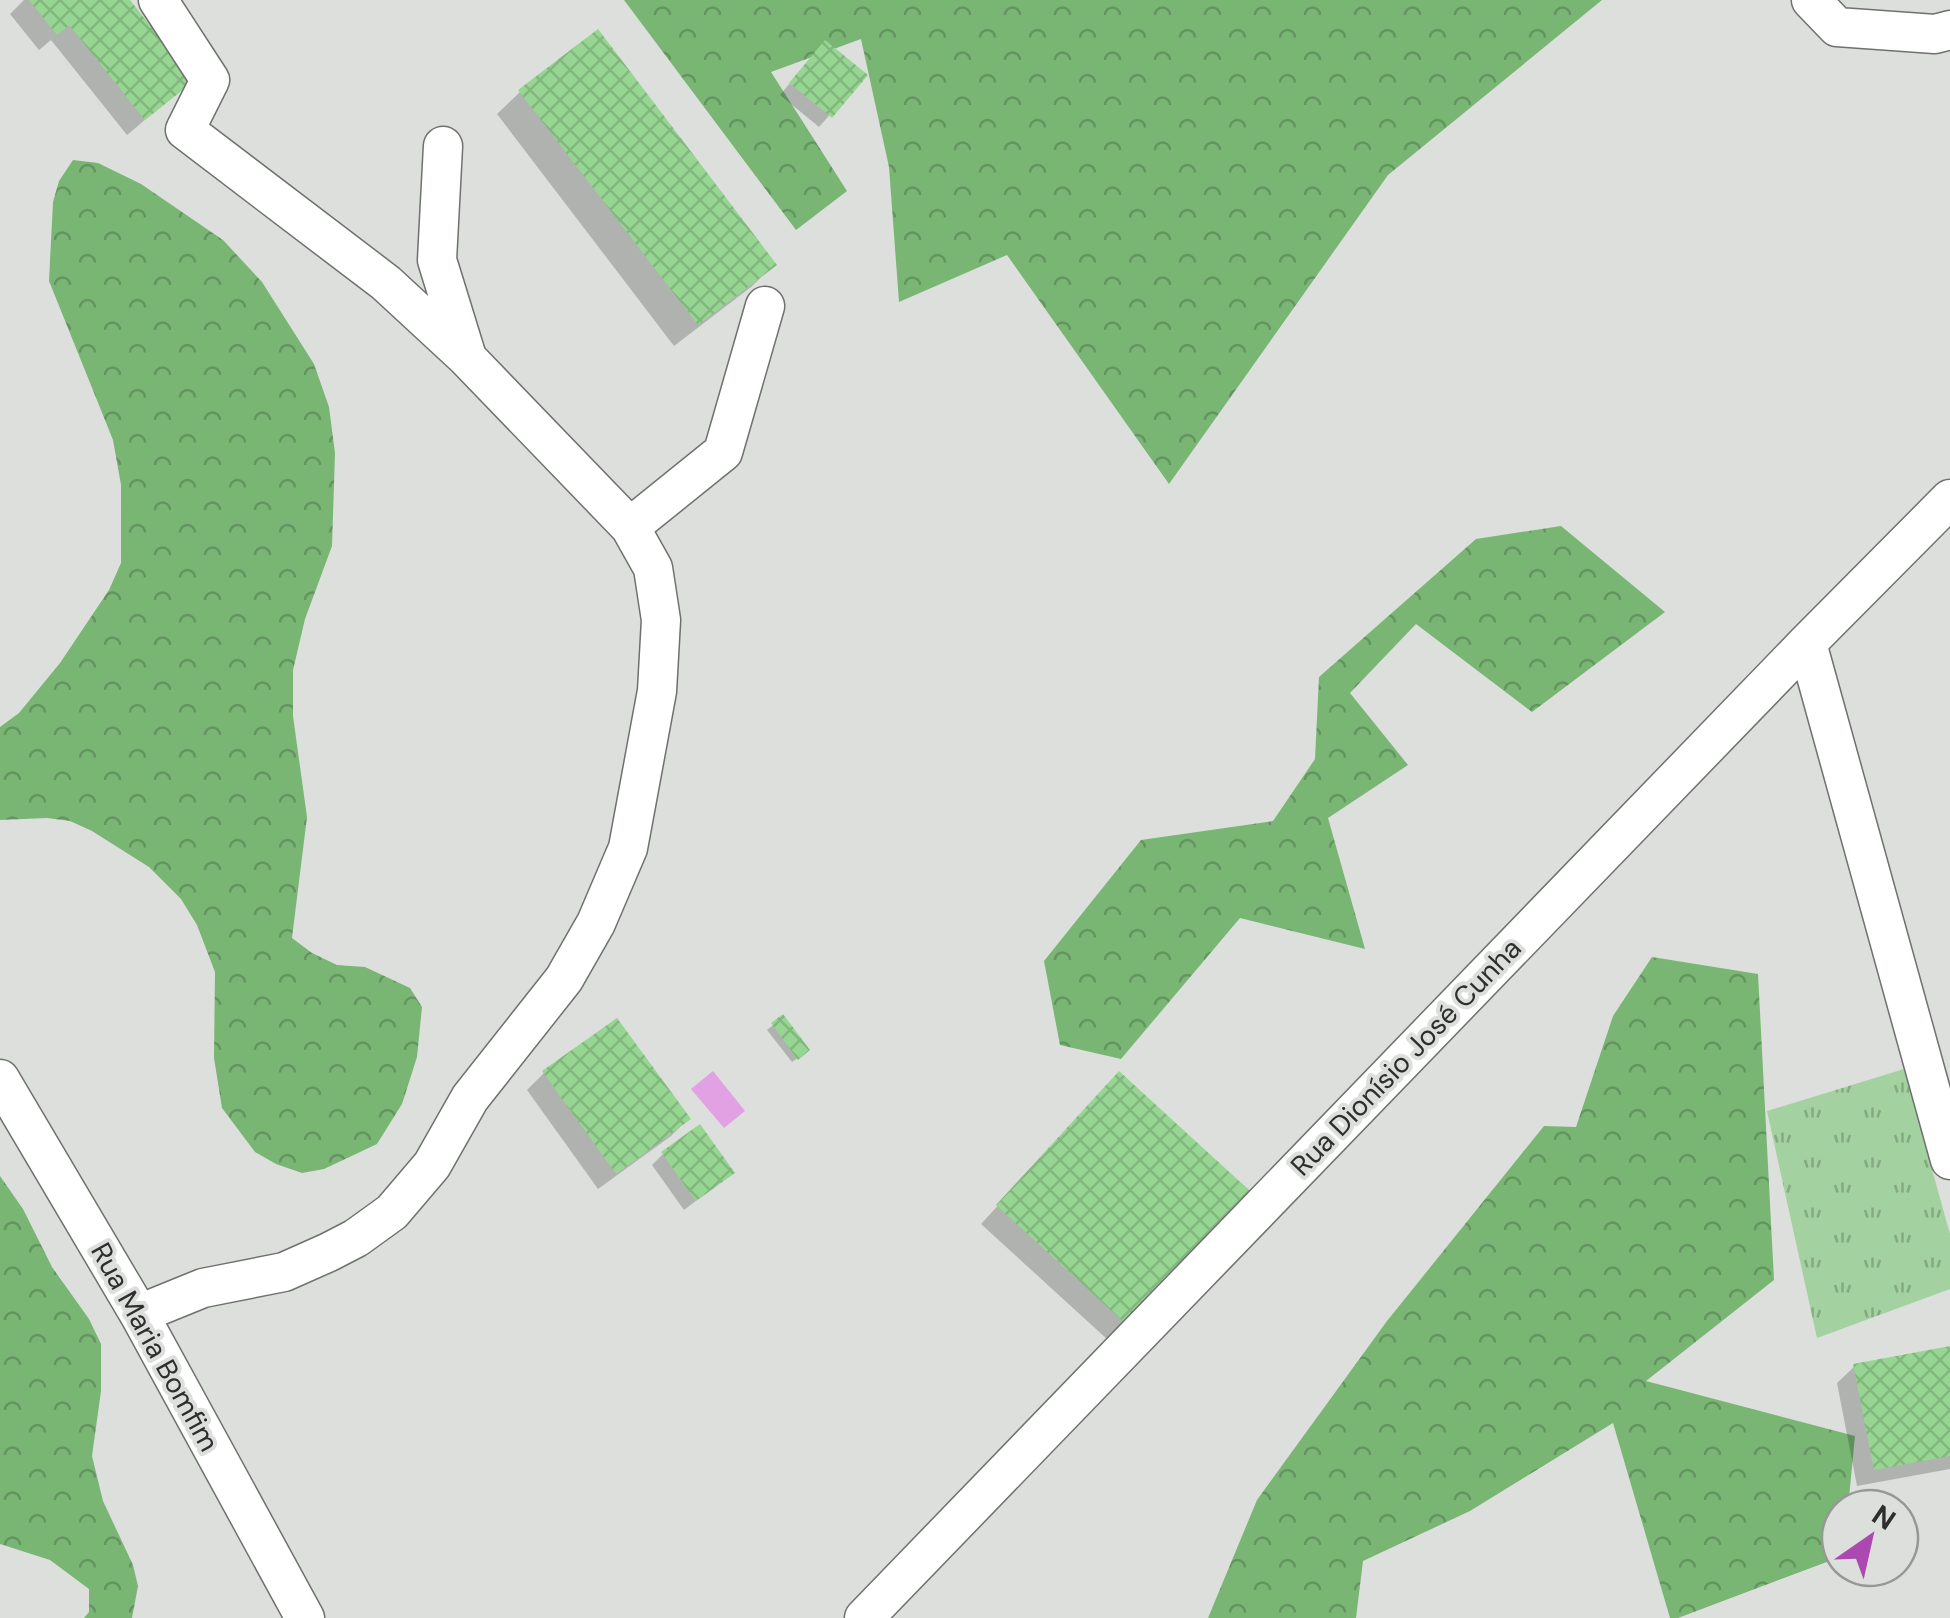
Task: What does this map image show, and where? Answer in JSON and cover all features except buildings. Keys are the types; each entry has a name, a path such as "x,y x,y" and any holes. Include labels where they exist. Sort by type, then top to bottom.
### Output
{"street":[{"path":"139,1314 203,1288 284,1272 356,1238 392,1212 432,1166 470,1098 564,979 596,923 628,848 657,691 661,620 653,568 630,528 466,357 386,283 185,130 210,80 158,0"},
{"path":"1811,0 1838,28 1936,34 1950,30"},
{"path":"443,146 437,260 466,357"},
{"path":"630,528 722,452 765,306"},
{"name":"Rua Dionísio José Cunha","path":"864,1618 1806,642 1950,499"},
{"path":"1806,642 1950,1160"},
{"name":"Rua Maria Bomfim","path":"0,1079 139,1314 305,1618"}],"green space":[{"path":"624,0 1602,0 1388,175 1169,484 1007,255 899,302 889,167 861,39 771,72 847,191 796,230"},
{"path":"73,160 98,163 141,184 223,240 262,282 314,364 329,407 335,453 332,546 305,619 293,670 293,716 307,817 292,938 337,965 365,967 410,988 422,1007 417,1057 402,1104 377,1144 324,1169 302,1173 255,1152 222,1108 214,1058 215,972 197,925 181,899 149,867 70,821 0,820 0,727 19,713 60,663 109,590 121,563 121,485 113,440 49,281 53,202 59,181"},
{"path":"1561,526 1665,612 1532,712 1416,624 1350,693 1408,765 1328,818 1365,949 1240,918 1121,1059 1060,1045 1044,961 1141,840 1273,821 1315,759 1319,677 1476,539"},
{"path":"1652,957 1758,974 1774,1280 1646,1381 1855,1436 1850,1488 1820,1488 1820,1565 1670,1618 1613,1423 1470,1511 1363,1561 1356,1618 1208,1618 1257,1500 1387,1321 1544,1126 1576,1127 1613,1016"},
{"path":"1904,1069 1950,1234 1950,1289 1817,1338 1767,1111"},
{"path":"0,1176 101,1344 101,1391 92,1456 103,1501 133,1565 138,1586 132,1618 84,1618 89,1612 89,1589 50,1560 0,1544"}],"shaded area":[{"path":"713,1071 745,1111 724,1128 691,1089"}]}
